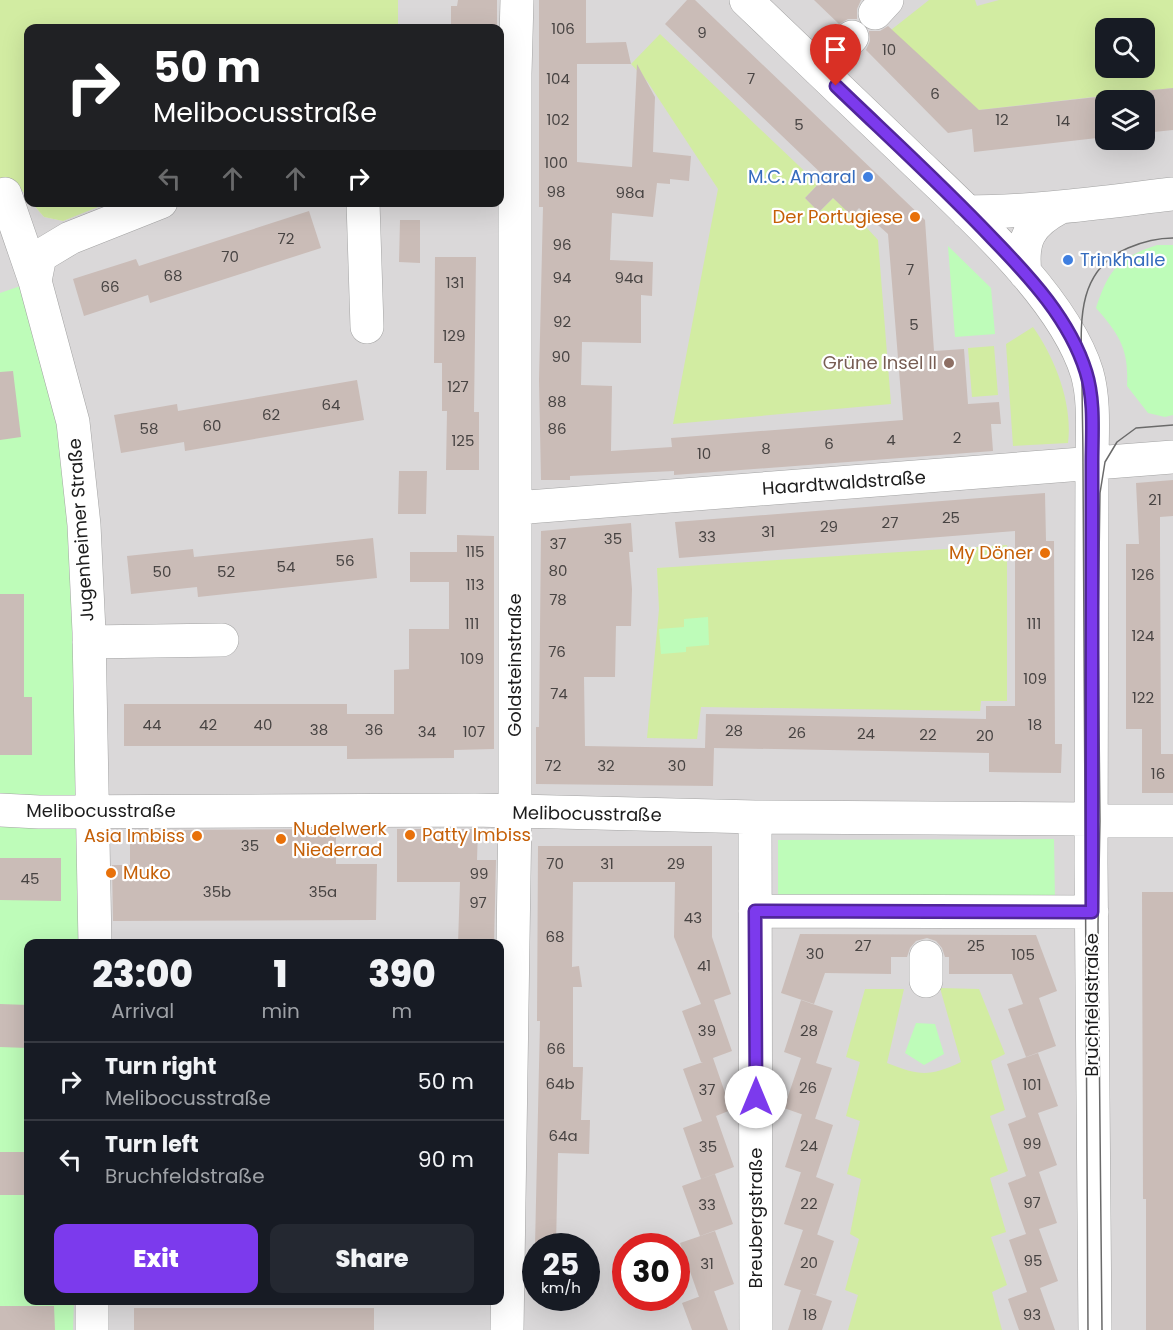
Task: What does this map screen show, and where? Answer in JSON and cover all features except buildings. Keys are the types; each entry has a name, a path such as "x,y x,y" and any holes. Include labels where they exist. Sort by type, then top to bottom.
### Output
{"street":[{"name":"Goldsteinstraße","path":"507,1330 515,812 514,73 517,0"},
{"name":"Bruchfeldstraße","path":"746,0 968,212 1024,273 1065,326 1087,373 1091,402 1092,463 1095,1330"},
{"path":"819,70 852,37"},
{"name":"Jugenheimer Straße","path":"5,194 8,231 35,281 73,422 84,525 89,642 95,939"},
{"path":"968,212 1059,208 1173,194"},
{"path":"35,281 39,256 70,238 148,207"},
{"path":"363,207 367,327"},
{"path":"1024,273 1024,245 1030,231 1039,220 1059,208"},
{"name":"Haardtwaldstraße","path":"515,508 1173,457"},
{"path":"89,642 222,640"},
{"name":"Melibocusstraße","path":"0,810 475,810 755,817 1173,821"},
{"name":"Breubergstraße","path":"755,817 756,1330"},
{"path":"755,911 926,946 1092,912"},
{"path":"92,1305 92,1330"}],"shaded area":[{"path":"398,0 1173,0 1173,1330 0,1330 0,195 20,187 24,192 24,207 35,207 44,217 63,221 96,207 504,207 504,24 398,24"}],"green space":[{"path":"0,0 398,0 398,24 24,24 24,193 20,188 0,195"},
{"path":"929,0 975,0 977,6 999,0 1173,0 1173,88 1095,90 1095,97 970,111 891,30"},
{"path":"660,34 818,184 805,198 819,212 833,198 854,214 878,240 891,404 673,424 718,189 647,81 631,64"},
{"path":"35,207 98,207 63,221 44,217"},
{"path":"1157,245 1173,245 1173,415 1165,417 1148,413 1127,386 1126,362 1121,344 1117,335 1096,308 1111,274 1117,267 1133,255"},
{"path":"948,246 991,288 995,334 955,337"},
{"path":"35,281 84,525 87,939 24,939 24,1305 74,1305 73,1330 0,1330 0,293"},
{"path":"1033,327 1061,382 1068,413 1068,443 1013,446 1006,344"},
{"path":"994,346 998,395 972,397 968,348"},
{"path":"1007,545 1007,701 981,701 980,711 701,707 697,739 647,738 659,609 657,568"},
{"path":"708,617 709,645 686,647 686,652 661,654 659,629 684,627 684,619"},
{"path":"1054,839 1055,903 778,903 778,840"},
{"path":"940,988 979,989 1005,1054 991,1061 1005,1110 990,1116 1008,1171 990,1178 1006,1232 991,1237 1007,1285 992,1292 1002,1330 848,1330 858,1295 845,1290 859,1239 850,1234 861,1179 847,1174 860,1121 846,1116 860,1062 846,1057 865,989 904,989 887,1063 924,1073 941,1070 961,1062"},
{"path":"916,1023 935,1024 944,1054 924,1065 905,1053"}],"tram line":[{"path":"1088,1330 1082,320 1089,286 1098,271 1110,258 1139,244 1173,238"},
{"path":"1102,1330 1098,924 1100,493 1105,462 1117,442 1136,428 1173,425"}],"place":[{"name":"M.C. Amaral","path":"868,177"},
{"name":"Der Portugiese","path":"915,217"},
{"name":"Trinkhalle","path":"1068,260"},
{"name":"Grüne Insel II","path":"949,363"},
{"name":"My Döner","path":"1045,553"},
{"name":"Patty Imbiss","path":"410,835"},
{"name":"Asia Imbiss","path":"197,836"},
{"name":"Nudelwerk Niederrad","path":"281,839"},
{"name":"Muko","path":"111,873"}],"route":[{"path":"756,1097 755,911 1092,912 1092,463 1091,402 1087,373 1065,326 1024,273 968,212 836,86"}]}
